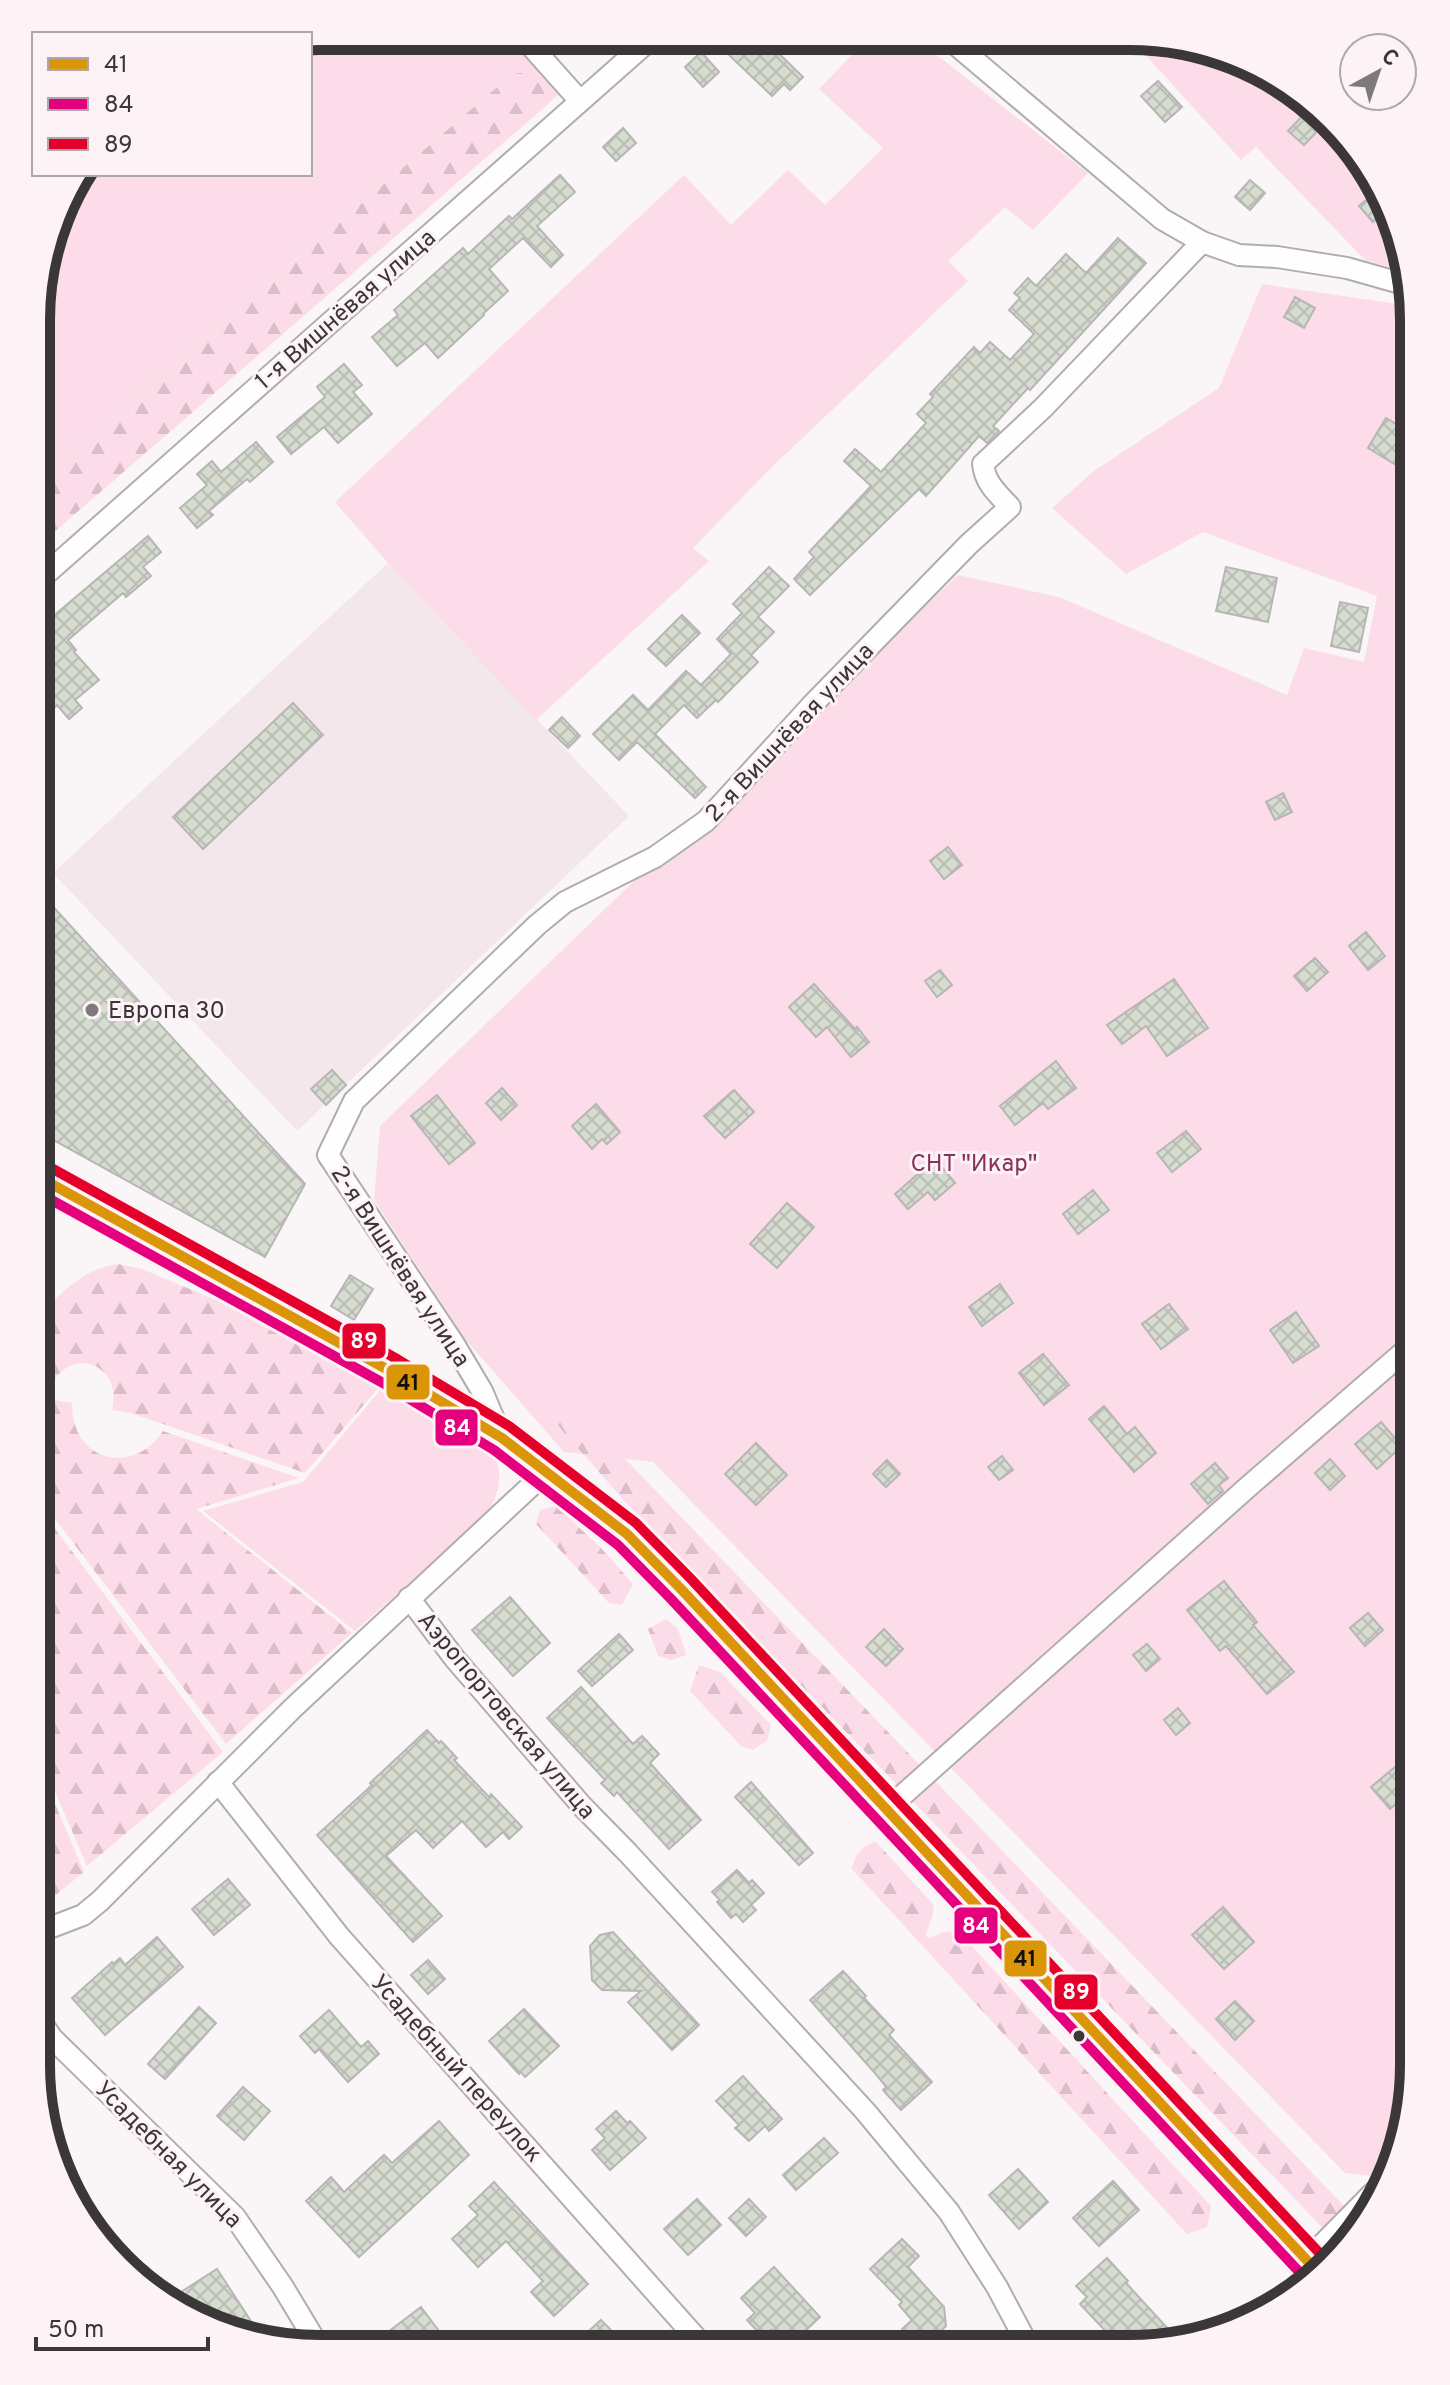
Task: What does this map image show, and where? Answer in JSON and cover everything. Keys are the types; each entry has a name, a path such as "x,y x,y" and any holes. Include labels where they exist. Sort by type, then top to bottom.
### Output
{"street":[{"path":"535,50 580,101"},
{"name":"1-я Вишнёвая улица","path":"50,570 638,50"},
{"path":"962,50 1162,219 1202,242 1239,255 1277,257 1347,268 1397,282"},
{"name":"2-я Вишнёвая улица","path":"502,1438 482,1391 461,1356 328,1155 354,1101 546,917 565,902 655,857 706,821 812,705 969,544 1010,507 990,486 983,464 1043,408 1202,242"},
{"path":"50,1183 390,1371 502,1438 627,1534 1311,2264 1354,2215"},
{"path":"886,1810 1399,1356"},
{"path":"50,1928 83,1915 100,1901 409,1598 547,1471"},
{"name":"Аэропортовская улица","path":"409,1598 455,1659 582,1806 865,2111 949,2212 997,2287 1023,2335"},
{"name":"Усадебный переулок","path":"218,1782 339,1936 693,2335"},
{"name":"Усадебная улица","path":"50,2035 235,2217 312,2335"}],"shaded area":[{"path":"388,563 629,816 297,1131 53,873"}],"green space":[{"path":"312,50 524,50 562,91 539,112 546,96 510,76 50,471 52,285 64,233 92,176 312,176"},
{"path":"856,50 930,50 1088,173 1033,230 1005,207 948,261 968,281 772,467 693,548 709,561 536,720 335,502 684,175 731,225 788,170 825,205 883,148 819,89"},
{"path":"1142,51 1200,59 1233,71 1265,86 1321,129 1364,185 1379,217 1395,269 1365,260 1256,147 1241,160"},
{"path":"524,73 539,83 546,96 539,112 50,536 50,471 510,76"},
{"name":"СНТ \"Икар\"","path":"1262,284 1399,304 1399,2083 1391,2135 1375,2176 1345,2173 653,1462 564,1452 465,1339 374,1200 380,1126 958,575 1059,597 1287,695 1304,648 1364,662 1377,596 1203,532 1126,574 1052,508 1094,471 1219,388"},
{"path":"118,1264 142,1269 216,1300 381,1385 305,1473 131,1413 112,1410 113,1393 109,1379 90,1364 66,1368 56,1378 50,1391 50,1304 83,1276"},
{"path":"383,1387 478,1438 495,1456 498,1489 481,1520 355,1631 203,1511 303,1482"},
{"path":"50,1399 72,1403 74,1422 81,1438 92,1449 106,1456 120,1458 136,1454 150,1446 163,1431 299,1478 196,1509 352,1633 226,1744 50,1512"},
{"path":"540,1405 608,1441 1348,2210 1353,2216 1334,2240 628,1505"},
{"path":"556,1506 601,1548 633,1584 622,1605 609,1603 536,1524 540,1510"},
{"path":"50,1522 223,1752 87,1866 50,1780"},
{"path":"666,1619 678,1629 686,1655 672,1660 658,1656 648,1629"},
{"path":"699,1665 720,1672 771,1725 767,1741 752,1750 741,1746 690,1691"},
{"path":"50,1792 84,1872 50,1900"},
{"path":"876,1842 934,1905 925,1936 930,1938 944,1932 958,1931 1211,2206 1207,2227 1187,2234 852,1869 860,1851"}],"building":[{"path":"732,50 775,50 803,77 790,90 784,84 772,96 728,54"},
{"path":"701,52 719,72 703,87 685,67"},
{"path":"1158,81 1182,107 1165,122 1141,96"},
{"path":"1304,114 1320,128 1304,145 1288,131"},
{"path":"623,128 636,143 616,161 603,147"},
{"path":"560,175 575,192 537,226 563,255 551,267 523,238 489,269 508,291 438,358 425,343 397,366 372,337 398,315 394,310 463,248 468,254"},
{"path":"1250,180 1265,193 1250,210 1235,197"},
{"path":"1370,197 1379,217 1373,222 1359,206"},
{"path":"1118,238 1146,263 993,426 999,431 987,443 979,436 926,496 919,489 810,595 794,579 814,557 809,552 871,486 844,461 855,449 881,472 926,423 917,414 933,397 930,394 974,347 980,353 990,342 1010,360 1034,334 1009,310 1020,298 1014,293 1028,278 1036,286 1066,254 1086,273"},
{"path":"1295,297 1315,308 1304,328 1284,317"},
{"path":"344,364 362,385 353,392 372,414 338,443 324,427 291,454 277,437 325,397 317,387"},
{"path":"1386,418 1400,426 1400,467 1368,448"},
{"path":"256,442 273,462 209,511 213,515 197,528 180,508 207,485 197,474 212,461 221,472"},
{"path":"148,536 161,552 143,567 151,576 126,597 123,593 68,640 76,650 74,652 99,680 75,700 82,708 69,719 57,705 53,709 50,705 50,619"},
{"path":"769,567 789,586 758,617 774,632 751,655 758,662 718,702 716,700 697,718 684,705 655,734 706,787 695,798 637,742 619,760 593,734 633,695 648,710 686,671 701,685 731,654 717,639 742,613 733,604"},
{"path":"1226,567 1277,578 1268,622 1216,611"},
{"path":"1340,602 1368,608 1359,652 1331,646"},
{"path":"682,615 700,633 666,666 648,649"},
{"path":"293,703 323,735 203,849 173,817"},
{"path":"562,717 580,736 568,748 549,730"},
{"path":"1283,793 1292,812 1275,820 1266,802"},
{"path":"948,847 962,865 944,879 930,861"},
{"name":"Европа 30","path":"50,903 305,1184 265,1257 50,1138"},
{"path":"1366,932 1385,956 1368,970 1349,946"},
{"path":"1315,958 1328,972 1307,991 1294,976"},
{"path":"940,970 952,985 937,997 925,981"},
{"path":"1174,979 1208,1028 1167,1056 1146,1026 1122,1044 1107,1025"},
{"path":"814,984 869,1042 851,1057 827,1027 816,1037 789,1007"},
{"path":"1056,1061 1076,1088 1048,1109 1043,1103 1015,1125 1000,1106"},
{"path":"332,1070 346,1085 326,1105 311,1089"},
{"path":"502,1088 517,1105 501,1120 486,1103"},
{"path":"734,1090 754,1112 725,1138 704,1116"},
{"path":"437,1095 475,1143 449,1164 411,1116"},
{"path":"596,1104 620,1132 607,1144 602,1139 592,1149 572,1126"},
{"path":"1186,1131 1201,1149 1172,1172 1157,1153"},
{"path":"935,1159 955,1183 935,1200 928,1192 908,1209 895,1194"},
{"path":"1093,1190 1109,1210 1078,1234 1063,1214"},
{"path":"787,1203 814,1227 777,1268 750,1244"},
{"path":"350,1275 373,1289 354,1320 331,1306"},
{"path":"1000,1284 1013,1303 982,1326 969,1307"},
{"path":"1169,1304 1188,1329 1161,1349 1142,1324"},
{"path":"1296,1312 1319,1346 1293,1363 1270,1330"},
{"path":"1043,1354 1069,1385 1044,1405 1019,1373"},
{"path":"1104,1406 1127,1434 1135,1427 1156,1453 1134,1472 1089,1419"},
{"path":"1381,1422 1399,1443 1399,1448 1377,1469 1355,1444"},
{"path":"756,1443 787,1475 756,1505 725,1474"},
{"path":"1002,1456 1013,1470 999,1480 988,1467"},
{"path":"1330,1459 1345,1476 1330,1490 1315,1473"},
{"path":"887,1460 900,1474 886,1487 873,1474"},
{"path":"1215,1463 1228,1478 1219,1485 1223,1491 1208,1504 1191,1484"},
{"path":"1224,1581 1257,1622 1253,1625 1294,1672 1267,1694 1226,1646 1220,1651 1187,1610"},
{"path":"510,1597 550,1643 513,1676 472,1630"},
{"path":"1368,1613 1383,1630 1365,1646 1350,1628"},
{"path":"884,1629 903,1649 886,1666 866,1647"},
{"path":"619,1634 633,1650 592,1686 578,1671"},
{"path":"1147,1644 1160,1659 1146,1671 1133,1655"},
{"path":"581,1687 633,1744 642,1736 659,1754 650,1763 701,1820 669,1849 617,1792 614,1796 601,1783 605,1780 547,1718"},
{"path":"1178,1708 1190,1723 1176,1735 1164,1720"},
{"path":"427,1730 457,1758 454,1760 489,1797 491,1794 522,1827 509,1839 503,1832 486,1847 462,1821 433,1848 416,1830 386,1856 442,1916 413,1942 317,1835"},
{"path":"1399,1764 1399,1801 1390,1809 1371,1787"},
{"path":"751,1782 813,1853 799,1865 735,1797"},
{"path":"737,1870 764,1893 751,1905 756,1910 743,1922 736,1914 731,1918 712,1892"},
{"path":"228,1879 250,1905 214,1935 192,1909"},
{"path":"1223,1907 1254,1942 1224,1969 1192,1935"},
{"path":"613,1932 699,2025 672,2050 628,2002 641,1991 602,1990 592,1980 590,1946 600,1935"},
{"path":"157,1937 183,1967 105,2035 72,1998 112,1962 120,1958 125,1965"},
{"path":"428,1960 445,1979 428,1994 411,1975"},
{"path":"843,1971 894,2030 889,2035 932,2082 901,2110 883,2090 886,2087 874,2072 810,2000"},
{"path":"1235,2001 1254,2021 1235,2040 1216,2019"},
{"path":"199,2007 216,2023 165,2079 148,2064"},
{"path":"524,2009 559,2046 525,2077 489,2041"},
{"path":"329,2010 361,2047 368,2041 379,2054 348,2082 319,2049 315,2053 300,2036"},
{"path":"743,2076 782,2119 769,2131 765,2126 749,2141 735,2128 739,2125 716,2101"},
{"path":"243,2087 270,2111 244,2140 217,2116"},
{"path":"616,2111 646,2138 610,2170 592,2150 605,2138 596,2129"},
{"path":"439,2121 469,2155 359,2257 306,2201 331,2177 344,2192 384,2155 392,2163"},
{"path":"824,2138 838,2153 796,2190 783,2175"},
{"path":"1018,2169 1048,2202 1019,2229 989,2195"},
{"path":"1113,2181 1139,2210 1099,2246 1073,2218"},
{"path":"494,2182 588,2284 554,2316 531,2292 543,2281 506,2241 478,2267 452,2239 478,2215 469,2206"},
{"path":"697,2199 721,2225 688,2255 664,2229"},
{"path":"749,2199 766,2217 746,2236 729,2218"},
{"path":"902,2239 919,2256 908,2267 944,2307 946,2326 937,2335 909,2335 902,2329 912,2320 899,2305 902,2302 870,2269"},
{"path":"1107,2258 1169,2330 1109,2335 1080,2304 1087,2297 1076,2286"},
{"path":"774,2267 820,2317 801,2335 775,2335 771,2330 761,2335 747,2320 755,2313 741,2298"},
{"path":"217,2269 255,2327 186,2299 181,2292"},
{"path":"421,2307 442,2335 390,2335 388,2332"},
{"path":"601,2320 616,2335 584,2335"}],"transit line":[{"name":"89","path":"50,1167 397,1359 509,1426 636,1523 1322,2255"},
{"name":"41","path":"50,1183 390,1371 502,1438 627,1534 1311,2265"},
{"name":"84","path":"50,1199 383,1383 494,1450 618,1545 1301,2273"}],"place":[{"name":"Европа 30","path":"92,1010"}]}
